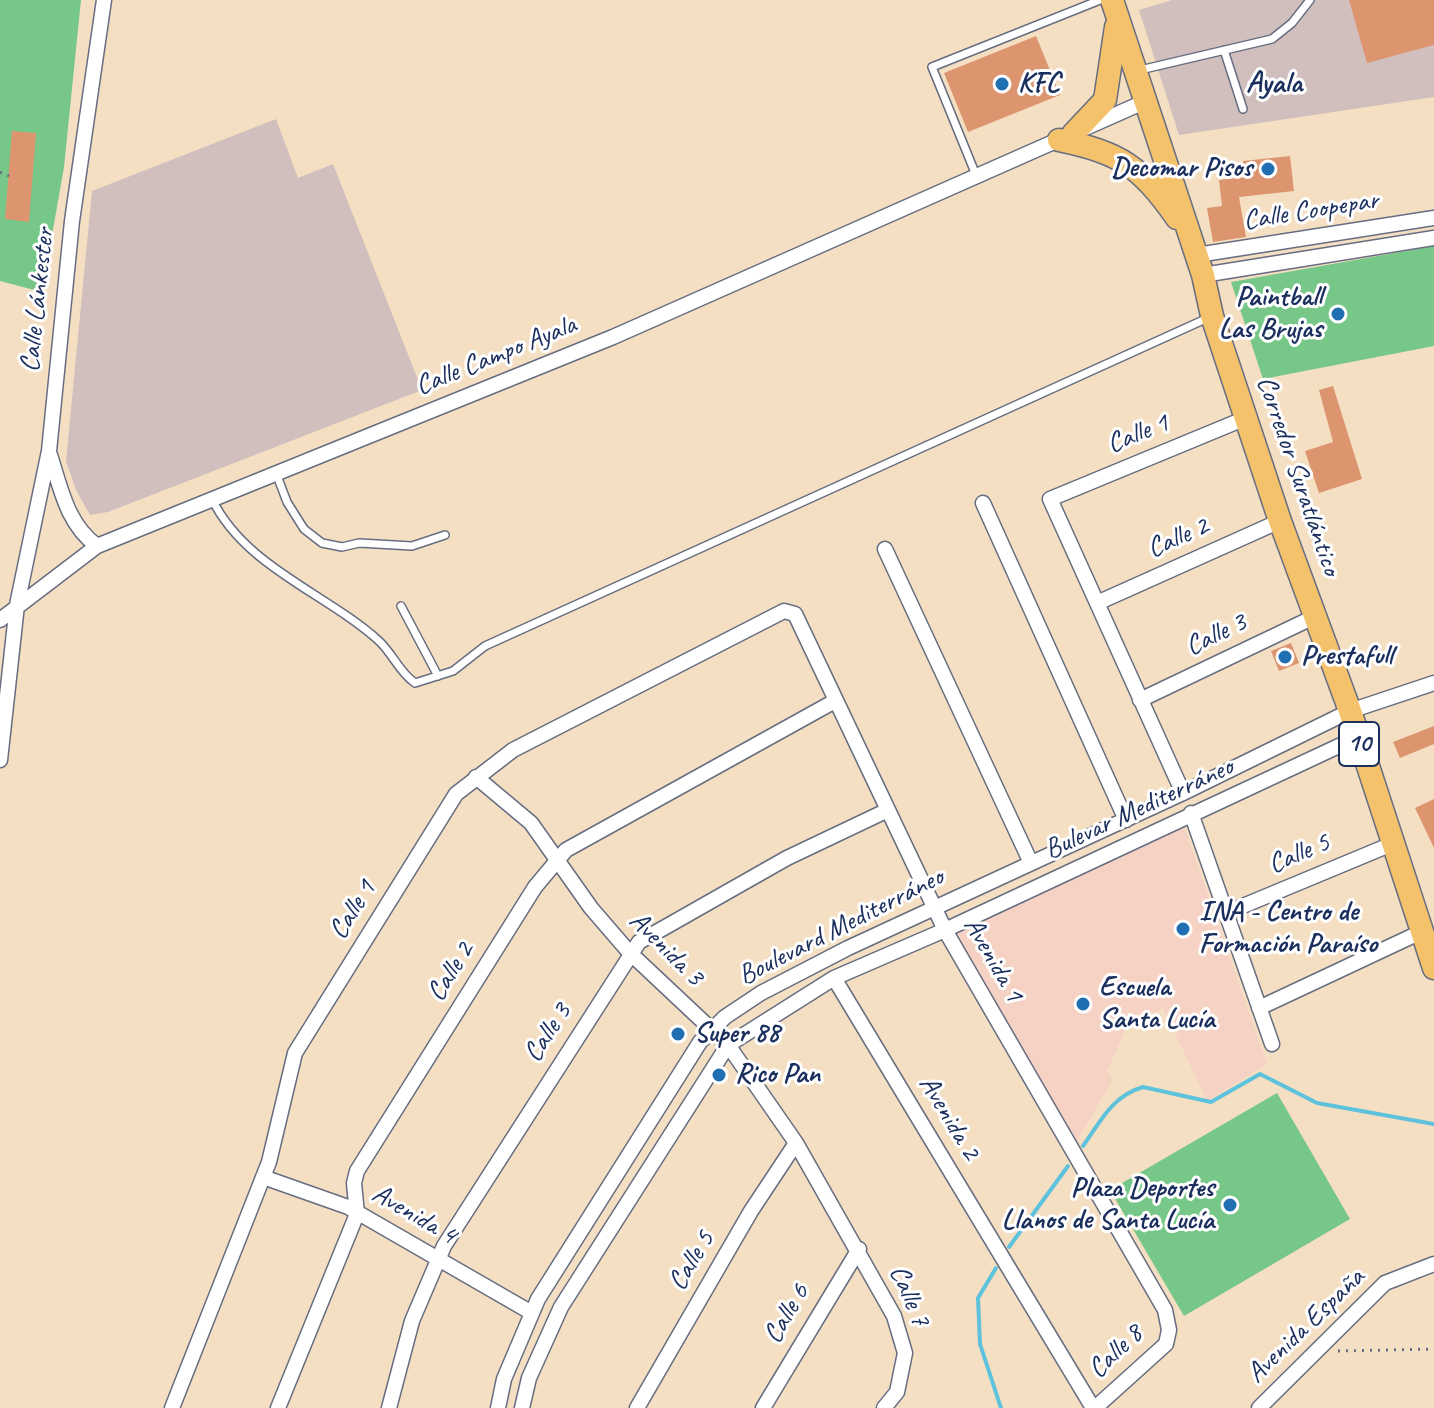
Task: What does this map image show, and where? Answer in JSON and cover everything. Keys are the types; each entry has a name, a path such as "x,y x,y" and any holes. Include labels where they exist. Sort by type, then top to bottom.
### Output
{"main road":[{"name":"Corredor Suratlántico","path":"1115,9 1280,521 1350,711 1356,738 1434,968"},
{"path":"1115,9 1105,100 1066,137 1104,150 1139,171 1196,255"}],"street":[{"name":"Calle Lánkester","path":"17,605 49,451 72,221 104,0"},
{"name":"Calle Campo Ayala","path":"0,620 97,546 613,337 1144,102"},
{"name":"Calle Coopepar","path":"1196,255 1434,218"},
{"path":"1196,255 1434,238"},
{"name":"Calle 1","path":"1097,603 1050,499 1246,418"},
{"path":"49,451 72,520 83,536 97,546"},
{"path":"983,503 1126,820"},
{"name":"Calle 2","path":"1097,603 1280,521"},
{"path":"885,549 1031,863"},
{"path":"1097,603 1183,793"},
{"path":"0,760 17,605"},
{"name":"Calle 1","path":"172,1408 263,1177 295,1053 456,794 513,750 784,611"},
{"name":"Avenida 1","path":"784,611 795,614 945,930 1165,1310 1169,1330"},
{"name":"Calle 3","path":"1140,700 1314,617"},
{"name":"Boulevard Mediterráneo","path":"498,1408 504,1379 532,1313 675,1082 711,1030 771,988 935,908 1183,793 1350,711 1434,683"},
{"name":"Calle 2","path":"278,1408 357,1212 354,1183 357,1171 535,887 566,850 835,701"},
{"name":"Bulevar Mediterráneo","path":"945,930 1356,738"},
{"name":"Avenida 3","path":"476,777 516,808 591,908 631,954 728,1045 796,1143 859,1249"},
{"name":"Calle 3","path":"389,1408 412,1321 438,1259 639,942 787,858 888,810"},
{"path":"1191,813 1272,1044"},
{"name":"Calle 5","path":"1226,913 1392,844"},
{"name":"Boulevard Mediterráneo","path":"522,1408 533,1367 561,1307 728,1045 834,978 945,930"},
{"path":"1259,1008 1421,932"},
{"name":"Avenida 2","path":"834,978 1094,1408"},
{"name":"Calle 5","path":"637,1408 751,1211 796,1143"},
{"name":"Avenida 4","path":"263,1177 322,1195 357,1212 532,1313"},
{"name":"Calle 6","path":"763,1408 859,1249"},
{"name":"Calle 7","path":"859,1249 894,1316 905,1353 897,1392 884,1408"},
{"name":"Avenida España","path":"1259,1408 1385,1283 1434,1264"},
{"name":"Calle 8","path":"1094,1408 1166,1344 1169,1330"}],"lane":[{"path":"977,177 932,67 1100,0"},
{"path":"1134,72 1272,39 1292,23 1310,0"},
{"path":"1224,50 1243,109"},
{"path":"212,499 236,532 268,563 370,634 415,683 468,662 485,646 1212,316"},
{"path":"276,473 287,502 304,529 322,543 342,547 359,543 412,546 445,535"},
{"path":"401,606 438,676"}],"path":[{"path":"0,172 9,176"},
{"path":"1316,1352 1434,1349"}],"shaded area":[{"path":"1172,0 1434,0 1434,97 1179,135 1139,10"},
{"path":"276,119 298,178 333,164 422,390 108,512 90,515 76,490 66,461 92,191"},
{"name":"Escuela Santa Lucía","path":"1184,826 1267,1064 1207,1101 1163,1008 1127,1026 1107,1071 1113,1079 1076,1143 954,934"}],"green space":[{"path":"0,0 81,0 64,167 42,292 0,281"},
{"name":"Paintball Las Brujas","path":"1434,246 1434,346 1263,379 1231,282"},
{"name":"Plaza Deportes Llanos de Santa Lucía","path":"1277,1093 1350,1219 1184,1316 1110,1190"}],"building":[{"path":"1349,0 1434,0 1434,45 1367,63"},
{"name":"KFC","path":"1036,36 1060,95 968,132 944,73"},
{"path":"12,131 36,133 29,222 5,219"},
{"name":"Decomar Pisos","path":"1290,156 1294,191 1239,197 1246,237 1213,242 1207,208 1222,206 1219,180 1245,177 1243,161"},
{"path":"1333,386 1362,479 1319,493 1305,451 1333,442 1319,390"},
{"name":"Prestafull","path":"1291,643 1299,663 1279,671 1271,651"},
{"path":"1434,726 1434,744 1400,758 1393,742"},
{"path":"1434,799 1434,848 1415,808"}],"waterway":[{"path":"1083,1146 1108,1110 1132,1091 1143,1087 1211,1102 1260,1074 1317,1103 1434,1124"},
{"path":"1009,1247 1068,1166"},
{"path":"996,1268 978,1298 980,1344 1001,1408"}],"place":[{"name":"KFC","path":"1002,84"},
{"name":"Decomar Pisos","path":"1268,169"},
{"name":"Paintball Las Brujas","path":"1338,314"},
{"name":"Prestafull","path":"1285,657"},
{"name":"INA - Centro de Formación Paraíso","path":"1183,929"},
{"name":"Escuela Santa Lucía","path":"1083,1004"},
{"name":"Super 88","path":"678,1034"},
{"name":"Rico Pan","path":"719,1075"},
{"name":"Plaza Deportes Llanos de Santa Lucía","path":"1230,1205"}],"district":[{"name":"Ayala","path":"1274,84"}]}
